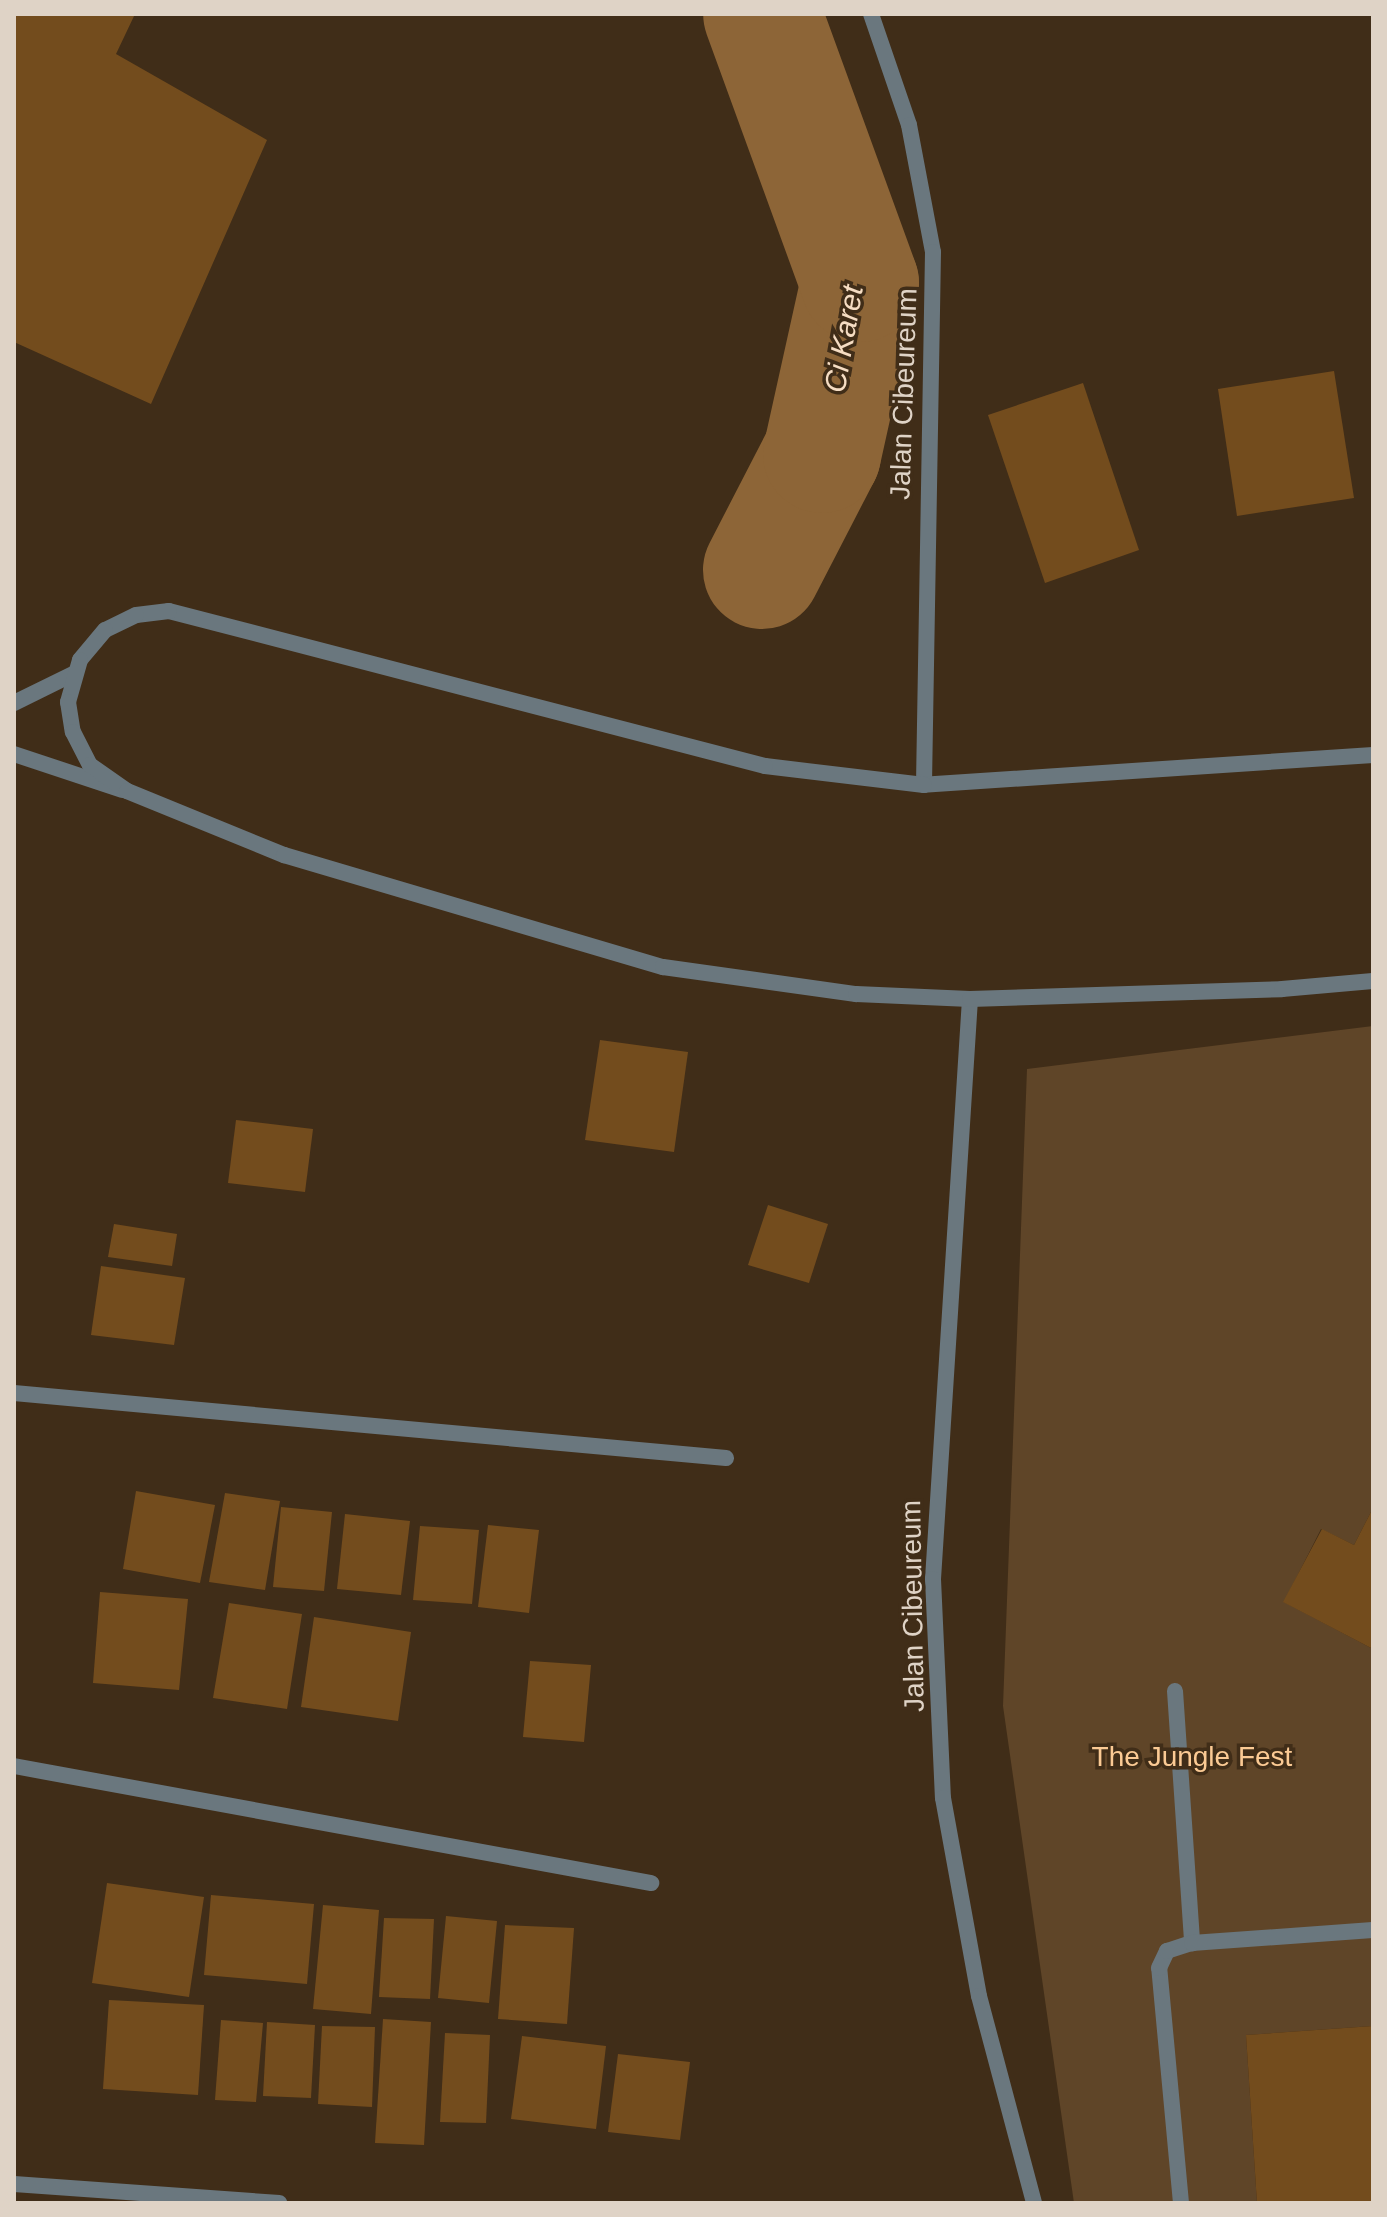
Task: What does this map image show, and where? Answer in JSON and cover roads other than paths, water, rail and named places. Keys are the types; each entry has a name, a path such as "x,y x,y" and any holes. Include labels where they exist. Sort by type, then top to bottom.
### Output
{"street":[{"name":"Jalan Cibeureum","path":"871,14 909,125 933,252 924,785"},
{"path":"14,703 73,674 105,630 144,613 184,613 765,766 924,785 1373,755"},
{"path":"73,674 68,712 81,750 102,776 127,791"},
{"path":"14,754 127,791 284,855 663,967 856,994 970,999 1282,989 1373,981"},
{"name":"Jalan Cibeureum","path":"970,999 933,1579 943,1798 979,1996 1034,2203"},
{"path":"14,1393 726,1458"},
{"path":"1175,1691 1192,1943"},
{"path":"14,1766 651,1883"},
{"path":"1181,2203 1159,1968 1167,1951 1192,1943 1373,1930"},
{"path":"14,2184 279,2203"},
{"path":"14,2191 14,2203"}],"waterway":[{"name":"Ci Karet","path":"762,14 860,283 822,454 762,570"}],"park label":[{"name":"The Jungle Fest","path":"1192,1757"}]}
